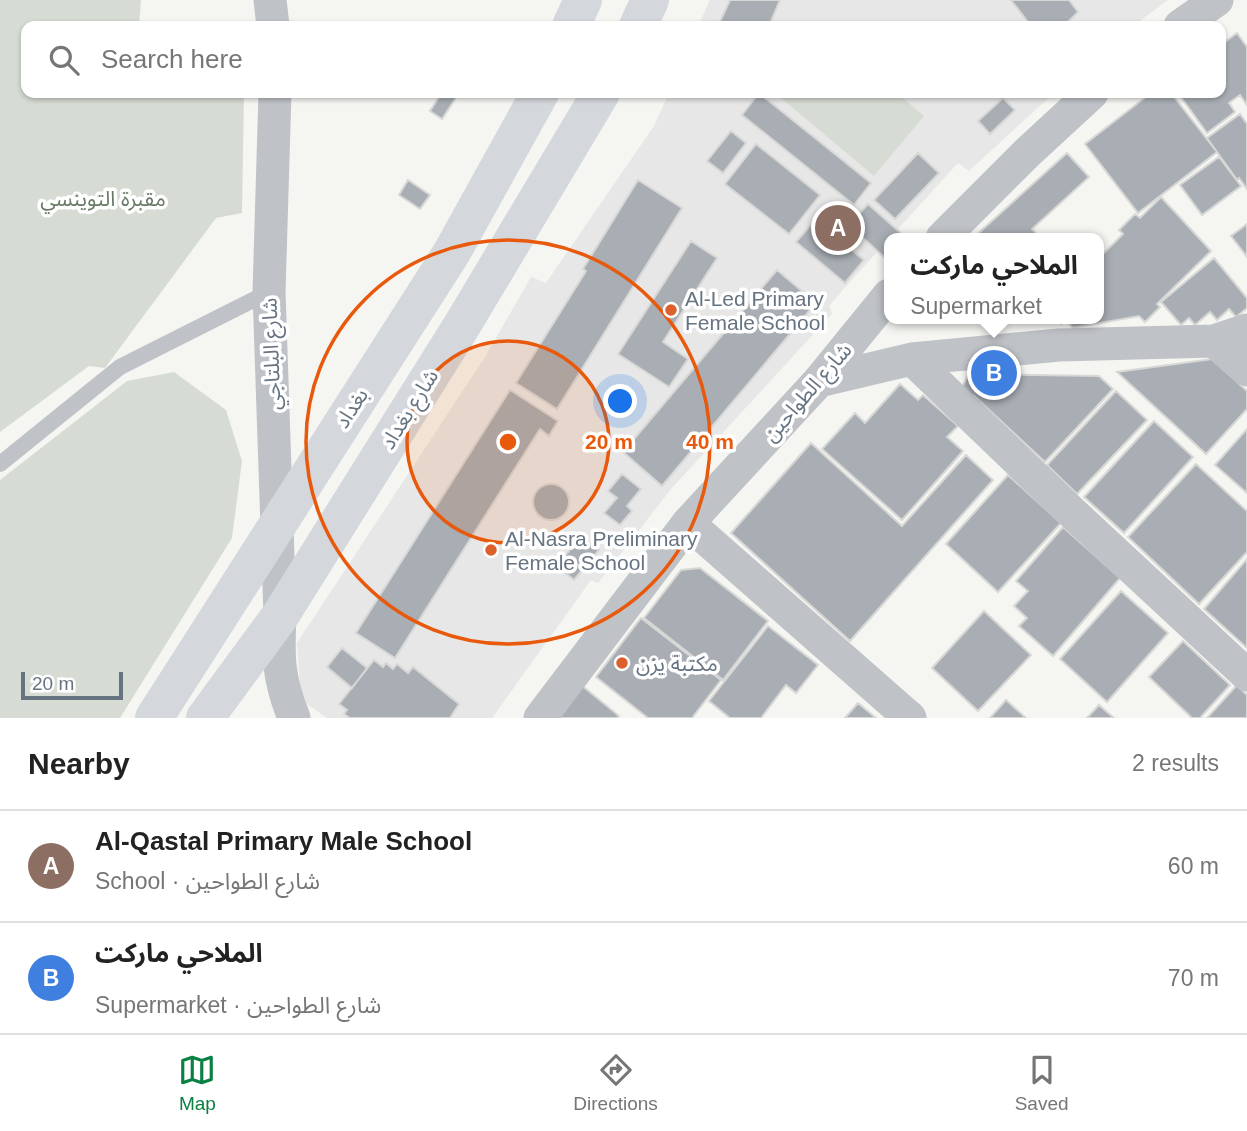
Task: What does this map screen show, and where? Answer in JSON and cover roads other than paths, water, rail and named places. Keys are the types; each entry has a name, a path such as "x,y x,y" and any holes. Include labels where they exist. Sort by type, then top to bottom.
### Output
{"main road":[{"path":"573,21 583,0"},
{"path":"640,21 650,0"},
{"name":"بغداد","path":"154,718 452,252 537,98"},
{"name":"شارع بغداد","path":"205,718 280,616 464,322 598,98"}],"street":[{"path":"270,0 272,21"},
{"path":"1187,21 1217,0"},
{"name":"شارع البلتاجي","path":"275,98 269,292 280,616 278,661 283,692 294,718"},
{"path":"947,233 1087,98"},
{"name":"شارع الطواحين","path":"540,718 688,523 819,381 884,301"},
{"path":"819,381 912,359 1059,345 1214,341 1247,330"},
{"path":"1214,341 1247,370"},
{"path":"912,359 1247,676"},
{"path":"688,523 910,718"}],"lane":[{"path":"0,464 120,367 269,292"}],"place":[{"name":"Al-Qastal Primary Male School","path":"838,228"},
{"name":"Al-Led Primary Female School","path":"671,310"},
{"name":"الملاحي ماركت","path":"994,373"},
{"name":"Al-Nasra Preliminary Female School","path":"491,550"},
{"name":"مكتبة يزن","path":"622,663"}],"park label":[{"name":"مقبرة التوينسي","path":"103,198"}]}
